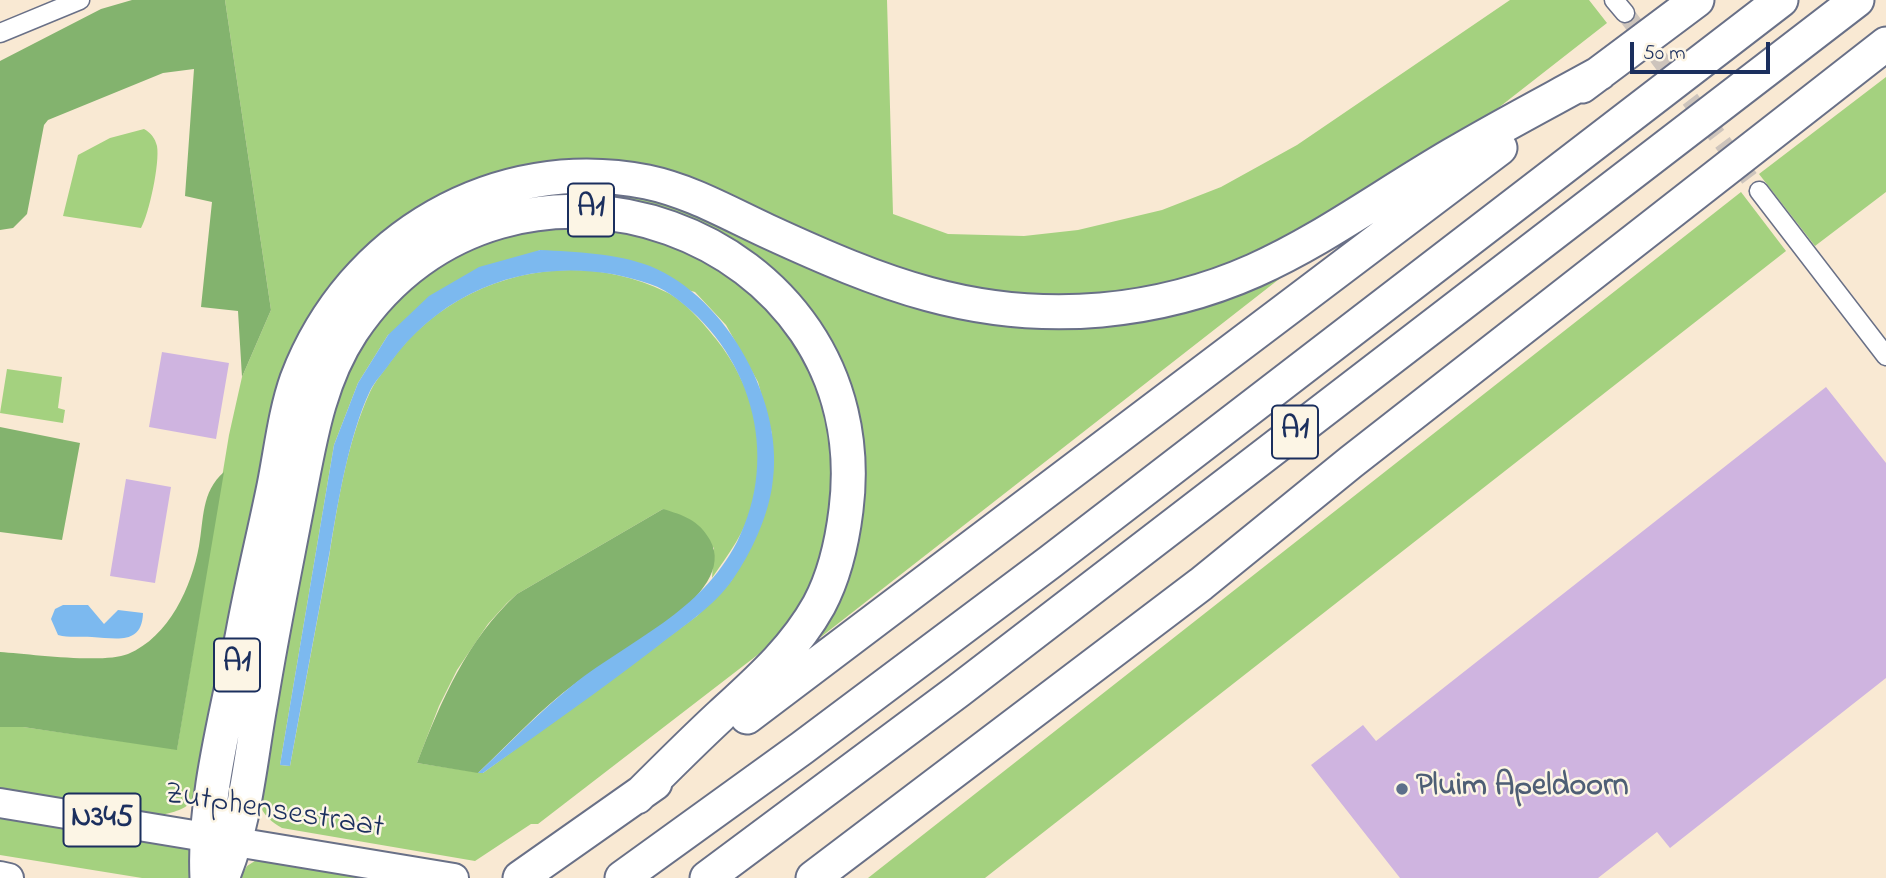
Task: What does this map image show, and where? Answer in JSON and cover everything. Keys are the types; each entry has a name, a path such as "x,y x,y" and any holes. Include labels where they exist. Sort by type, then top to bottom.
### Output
{"highway":[{"name":"A1","path":"520,878 905,601 1697,0"},
{"name":"A1","path":"622,878 1050,562 1781,0"},
{"name":"A1","path":"719,869 997,661 1857,0"},
{"name":"A1","path":"816,876 1201,584 1351,462 1886,44"},
{"name":"A1","path":"205,836 247,607 297,380 327,319 352,285 408,232 449,207 500,188 528,181 589,176 621,178 662,186 699,198 863,274 912,292 999,309 1033,312 1101,310 1160,301 1209,289 1281,261 1450,156 1600,73"},
{"name":"A1","path":"237,842 312,428 330,373 366,313 390,286 418,262 465,234 516,216 544,211 599,210 655,221 706,242 753,272 788,308 815,348 834,393 845,437 848,489 842,539 818,606 792,645 764,678 636,797"},
{"path":"205,836 207,878"},
{"path":"222,878 237,842"}],"main road":[{"name":"Zutphensestraat","path":"0,803 454,878"},
{"path":"0,876 9,878"}],"street":[{"path":"0,33 80,0"},
{"path":"1759,191 1886,356"}],"green space":[{"path":"132,0 225,0 271,310 242,377 238,311 201,307 212,202 185,196 194,69 163,73 48,120 44,125 27,214 13,228 0,230 0,61 101,9"},
{"path":"225,0 887,0 893,214 948,234 1024,236 1078,230 1162,210 1221,187 1297,145 1510,0 1589,0 1607,23 808,647 786,626 760,653 538,824 531,824 475,861 282,828 265,814 258,796 256,780 207,761 193,800 179,810 155,816 0,789 0,727 23,727 177,749 229,435 242,377 271,310","holes":["540,250 695,292 726,325 758,382 772,434 732,580 697,616 483,773 417,763 439,706 457,670 488,624 517,594 663,509 714,548 712,578 746,523 758,481 758,438 754,416 740,376 711,333 673,296 629,278 591,271 553,271 516,277 480,289 447,308 417,332 377,380 362,411 344,473 290,766 280,765 334,445 358,383 388,335"]},
{"path":"1886,77 1886,192 1815,246 1759,174"},
{"path":"144,129 154,138 158,154 153,188 141,228 63,216 78,155 110,138"},
{"path":"1741,192 1786,251 985,878 868,878"},
{"path":"7,369 62,377 58,408 65,410 63,423 0,413"},
{"path":"0,427 80,443 62,540 0,532"},
{"path":"224,472 177,750 23,727 0,727 0,652 84,658 117,657 143,646 167,623 191,577 207,497"},
{"path":"663,509 696,523 710,540 715,561 707,582 690,603 642,641 563,693 478,773 417,763 457,673 499,612 517,594"},
{"path":"0,816 187,847 191,851 192,875 190,878 142,878 0,855"},
{"path":"258,859 392,878 240,878 247,866"}],"water":[{"path":"540,250 610,256 650,266 678,281 704,302 726,328 746,357 760,389 770,422 774,455 770,499 752,547 726,589 698,615 571,710 483,773 478,773 574,684 664,622 704,588 722,567 737,542 750,508 757,474 757,439 750,406 738,373 721,344 698,317 670,294 634,279 580,271 548,271 488,286 460,299 434,317 411,338 370,391 345,469 290,766 280,765 334,445 358,383 388,335 429,296 479,267"},
{"path":"63,605 88,605 104,624 118,610 143,613 138,631 126,638 66,636 58,635 51,619 55,609"}],"building":[{"path":"162,352 229,363 216,439 149,427"},
{"path":"1826,387 1886,463 1886,678 1670,848 1657,832 1598,878 1400,878 1311,765 1363,725 1376,741"},
{"path":"126,479 171,487 155,583 110,576"}],"tunnel":[{"path":"1625,13 1759,191"}],"place":[{"name":"Pluim Apeldoorn","path":"1402,789"}]}
